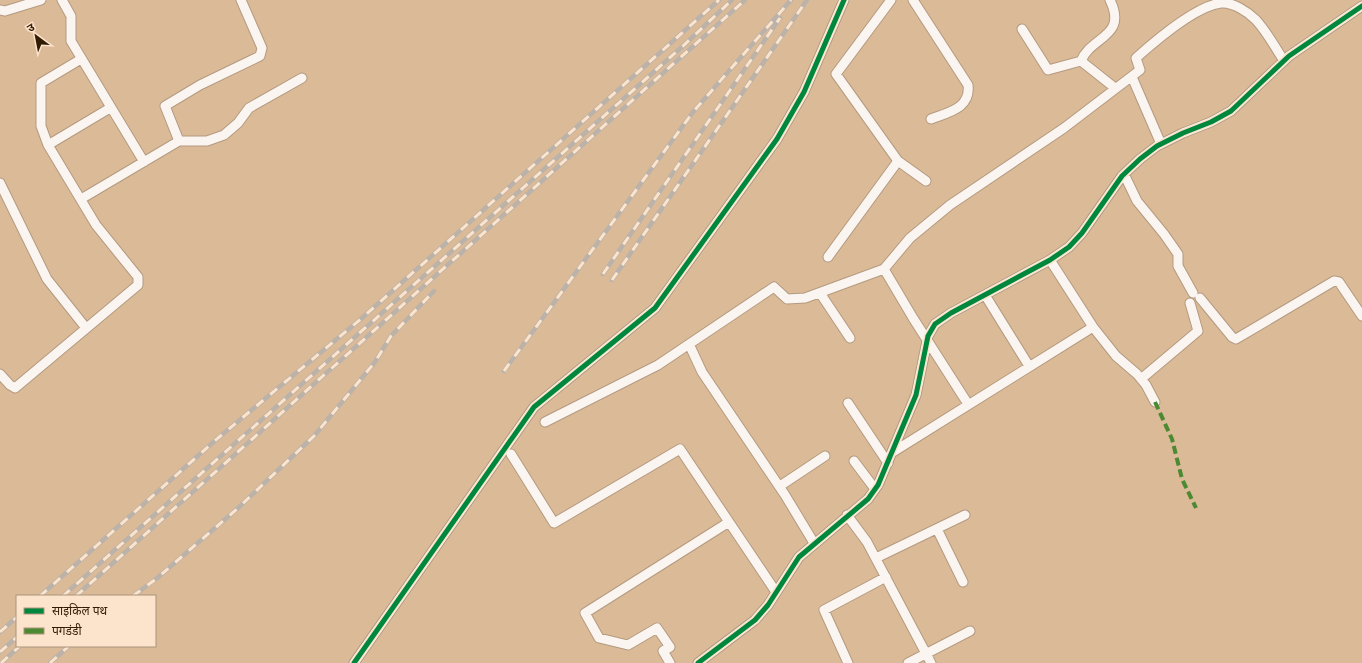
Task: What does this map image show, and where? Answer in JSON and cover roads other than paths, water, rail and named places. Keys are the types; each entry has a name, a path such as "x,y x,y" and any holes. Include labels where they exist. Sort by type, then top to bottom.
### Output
{"street":[{"path":"0,10 5,11 41,0"},
{"path":"62,0 71,16 71,41 80,59 144,162"},
{"path":"179,141 165,106 200,85 260,56 262,48 241,0"},
{"path":"354,663 534,407 655,308 777,139 804,92 844,0"},
{"path":"890,0 836,74 898,161 926,181"},
{"path":"913,0 968,85 969,94 966,102 931,119"},
{"path":"1081,61 1084,54 1110,32 1115,19 1114,8 1110,0"},
{"path":"545,422 658,365 774,287 787,299 805,298 884,269 910,238 950,205 1064,128 1115,88 1132,77 1140,70 1136,58 1168,30 1206,8 1221,3 1240,8 1256,20 1284,61"},
{"path":"698,663 755,620 768,605 799,557 847,515 868,499 875,489 893,452 916,395 928,336 935,324 951,313 1050,260 1069,247 1082,233 1124,174 1140,160 1161,144 1212,122 1231,111 1284,61 1362,6"},
{"path":"1022,29 1048,70 1081,61"},
{"path":"0,374 10,385 15,388 138,285 138,277 96,225 48,145 41,126 41,83 80,59"},
{"path":"1081,61 1115,88"},
{"path":"1132,77 1161,144"},
{"path":"81,200 179,141 207,141 224,135 238,123 250,108 302,78"},
{"path":"48,145 110,108"},
{"path":"828,257 898,161"},
{"path":"1124,174 1137,201 1178,254 1178,266 1196,295 1232,337 1236,339 1334,281 1339,282 1362,316"},
{"path":"0,183 34,256 47,279 86,328"},
{"path":"1050,260 1093,327 1116,356 1146,385 1155,402"},
{"path":"884,269 927,341 968,404"},
{"path":"820,293 850,338"},
{"path":"985,295 1029,366"},
{"path":"1141,379 1198,331 1190,303 1198,303 1196,295"},
{"path":"893,452 1093,327"},
{"path":"689,344 702,372 780,486 814,543"},
{"path":"848,403 888,463"},
{"path":"511,454 554,523 680,449 776,592"},
{"path":"780,486 825,456"},
{"path":"854,461 875,489"},
{"path":"847,515 867,542 876,558 930,663"},
{"path":"876,558 966,515"},
{"path":"670,663 663,651 670,647 657,628 628,646 599,638 585,613 729,522"},
{"path":"937,529 963,582"},
{"path":"848,663 824,610 886,578"},
{"path":"908,663 970,631"}],"railway":[{"path":"41,595 218,438 362,318 719,0"},
{"path":"64,595 683,46 732,0"},
{"path":"77,595 745,0"},
{"path":"504,371 693,112 791,0"},
{"path":"612,280 807,0"},
{"path":"603,274 780,18"},
{"path":"134,595 156,579 237,509 314,436 375,362 391,336 434,291"},
{"path":"0,632 16,618"},
{"path":"0,652 16,638"},
{"path":"1,663 19,647"},
{"path":"50,663 68,647"}]}
